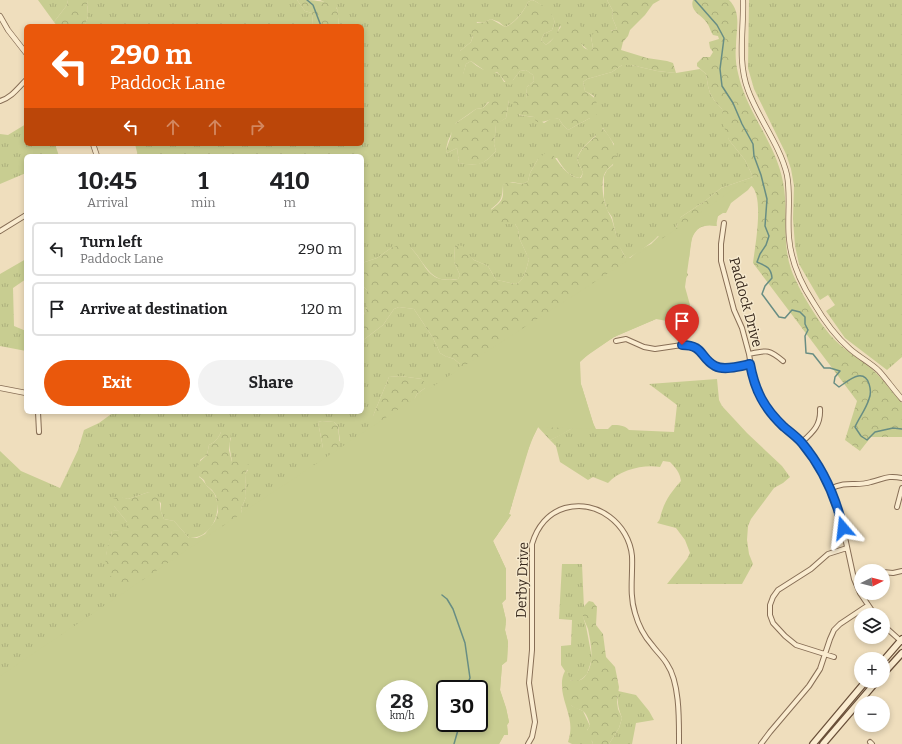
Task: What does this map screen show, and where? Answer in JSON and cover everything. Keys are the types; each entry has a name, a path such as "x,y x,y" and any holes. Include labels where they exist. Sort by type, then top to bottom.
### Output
{"main road":[{"path":"890,653 902,640"},
{"path":"890,666 902,653"},
{"path":"813,744 860,688"},
{"path":"823,744 871,688"}],"street":[{"path":"743,0 742,62 744,76 755,105 782,159 786,173 789,187 789,238 791,258 797,275 812,302 833,332 850,349 879,371 902,399"},
{"path":"0,16 8,30 24,50"},
{"path":"0,101 11,95 24,82"},
{"path":"0,230 24,216"},
{"name":"Paddock Drive","path":"724,223 721,244 721,261 734,310 742,328 755,383 766,408 802,442 815,460 830,489 841,519 854,580"},
{"path":"616,341 626,340 644,347 655,349 682,345 696,347 716,367 724,368 750,364"},
{"path":"749,354 769,351 783,361"},
{"path":"0,388 24,393"},
{"path":"802,442 814,431 819,423 820,409"},
{"path":"38,414 39,432"},
{"path":"830,489 839,485 870,483 884,477 902,478"},
{"path":"897,507 902,488"},
{"name":"Derby Drive","path":"528,744 532,737 535,722 529,683 532,650 532,544 538,528 549,517 561,509 582,505 593,507 608,515 616,521 627,537 632,555 631,586 634,613 638,624 650,644 667,664 674,678 677,689 679,744"},
{"path":"834,657 796,644 785,636 773,623 770,615 770,605 778,590 811,569 828,554 847,548"},
{"path":"890,573 902,571"},
{"name":"Paddock Drive","path":"864,600 867,606"},
{"path":"761,744 809,686 820,669 834,630 845,620 867,606"},
{"path":"890,631 902,640"}],"green space":[{"path":"38,0 68,0 67,5 54,22"},
{"path":"68,0 87,0 88,16 86,24 56,24 54,22 67,5"},
{"path":"87,0 297,0 305,11 312,13 313,24 86,24 88,16"},
{"path":"297,0 329,3 336,7 338,11 339,24 313,24 312,13 305,11"},
{"path":"320,0 532,0 528,2 516,20 505,27 499,22 491,19 483,23 477,22 471,42 460,51 460,62 463,74 466,64 471,61 482,69 498,73 504,82 513,80 520,71 526,70 533,75 534,81 527,87 526,100 519,99 519,115 534,117 544,123 552,118 559,119 568,130 590,118 594,96 585,91 583,82 587,79 612,72 622,65 631,65 657,71 676,73 700,69 706,74 710,93 722,109 729,140 745,160 753,177 721,188 681,217 676,227 722,202 723,213 718,216 716,226 708,225 697,229 694,233 689,258 658,236 644,248 629,258 626,258 618,244 612,217 607,210 604,198 604,176 607,170 613,165 614,144 603,128 581,150 579,154 577,159 583,173 580,178 569,174 557,158 538,159 530,173 528,181 523,184 512,182 503,185 501,199 491,209 506,224 515,224 518,229 520,240 529,259 521,281 515,284 496,280 488,266 474,260 455,245 454,262 460,275 458,279 445,280 432,275 411,248 391,248 377,258 364,262 364,154 138,154 136,146 364,146 364,24 339,24 337,8","holes":["509,100 506,118 496,124 494,144 496,151 484,162 475,164 459,163 457,148 447,153 446,149 448,141 456,123 476,109 483,108 488,102"]},
{"path":"532,0 546,8 553,17 554,22 552,30 544,34 541,40 546,45 554,38 561,26 570,21 576,20 581,27 580,39 582,45 584,48 592,50 591,37 597,28 606,27 611,31 617,29 612,17 613,11 607,0 660,0 653,4 645,15 630,30 628,36 623,42 621,50 647,58 673,63 676,73 657,71 631,65 622,65 612,72 587,79 583,82 585,91 596,101 596,117 590,118 568,130 559,119 536,122 534,117 514,112 512,109 514,101 526,99 527,87 534,81 533,75 526,70 520,71 513,80 511,86 497,72 488,73 471,61 466,64 463,75 460,74 460,51 471,42 473,36 469,30 472,23 483,23 491,19 505,27 516,20 528,2"},
{"path":"533,0 607,0 613,11 612,17 617,29 591,37 593,48 592,50 588,50 560,26 556,36 546,45 541,40 544,34 552,30 554,20 548,11"},
{"path":"693,0 729,0 736,10 737,70 747,101 774,154 783,182 785,193 786,247 794,277 810,307 830,335 845,349 872,369 902,403 902,437 871,437 860,451 845,440 857,401 753,263 757,233 758,209 755,190 750,185 677,231 676,230 678,221 681,217 721,188 753,177 745,160 729,140 724,127 722,109 710,93 706,74 697,66 697,63 703,57 710,57 713,52 710,48 709,42 719,39 718,36 713,35 705,20 694,10 692,4"},
{"path":"749,0 902,0 902,357 887,370 845,338 826,311 835,305 828,295 820,300 799,264 795,246 793,219 794,186 791,169 786,154 754,89 748,68"},
{"path":"507,96 509,100 506,118 496,125 494,144 496,151 487,160 479,164 459,163 457,148 447,153 446,150 452,128 456,123 476,109 483,108 493,98"},
{"path":"24,125 24,146 56,146 58,154 24,154 24,174 0,184 0,134 8,135"},
{"path":"600,127 603,129 611,139 617,155 614,163 604,175 603,187 608,212 612,219 621,249 626,258 630,258 639,250 651,244 663,232 668,231 672,233 688,275 656,319 614,337 572,366 582,387 593,423 589,427 574,427 550,440 538,427 460,377 460,364 454,359 440,353 433,338 414,309 399,307 394,309 383,325 364,339 364,315 367,307 367,290 364,287 364,262 377,258 391,248 405,243 432,275 447,280 458,279 460,275 454,262 455,245 463,246 474,260 488,266 496,280 515,284 518,283 525,274 529,259 520,240 518,229 515,224 492,222 490,214 502,198 503,185 508,182 523,184 528,181 530,173 538,159 549,150 566,171 575,177 581,178 583,173 577,159 583,149 596,136 596,131"},
{"path":"755,181 748,190 731,203 726,213 722,213 717,217 717,226 702,226 692,237 685,287 690,305 691,318 689,325 656,319 614,337 590,353 580,362 581,384 595,429 538,427 531,441 509,514 511,515 493,541 506,569 506,599 502,603 506,620 505,630 508,642 507,661 502,665 500,690 509,722 507,725 508,735 504,735 499,744 0,744 0,676 441,381 683,225 742,183"},
{"path":"24,260 24,280 13,288 14,326 24,330 24,351 0,346 0,274"},
{"path":"364,287 367,290 367,307 364,315"},
{"path":"399,307 414,309 433,338 440,353 454,359 460,364 460,377 538,427 522,470 509,514 511,515 493,541 506,569 506,599 502,603 506,620 505,630 508,642 507,661 502,665 500,690 509,722 507,725 508,735 504,735 499,744 488,732 488,718 499,711 488,693 488,680 480,680 419,578 419,680 376,680 376,690 0,729 0,451 21,471 60,488 78,450 84,430 99,423 111,414 364,414 364,339 383,325 394,309","holes":["400,376 422,379 425,388 417,394 415,398 373,416 389,377","318,422 334,422 338,426 340,441 323,448","221,432 231,438 230,447 232,462 235,462 248,470 245,474 246,497 241,509 243,517 123,590 106,555 112,531 127,530 127,522 114,506 119,497 128,499 149,492 161,503 161,512 164,519 174,521 189,538 203,534 209,530 213,524 216,517 217,502 213,492 199,477 200,460 207,455 209,445 216,440"]},
{"path":"400,376 422,379 425,383 425,388 375,432 373,416 389,377"},
{"path":"717,379 719,400 722,406 747,433 782,466 790,477 774,488 751,519 748,526 747,540 749,554 753,564 742,584 667,584 690,553 685,540 676,528 657,523 660,519 667,499 681,481 679,473 674,466 670,462 663,461 660,467 647,466 625,471 613,478 608,483 593,477 588,480 560,462 556,446 550,440 574,427 589,427 593,423 596,429 608,429 612,425 617,425 623,426 629,430 674,432 677,405 649,384"},
{"path":"318,422 334,422 338,426 340,446 337,449 325,450 323,448"},
{"path":"225,430 231,433 229,450 232,462 240,461 247,463 249,467 245,474 246,497 241,509 243,517 123,595 117,580 107,574 106,568 106,552 112,531 127,529 127,522 114,506 113,499 119,496 128,499 149,492 154,493 159,497 161,512 164,519 174,521 189,538 197,538 205,534 215,521 218,512 216,496 206,485 204,480 196,474 196,468 200,461 207,455 209,445 219,437 221,432"},
{"path":"562,564 582,564 583,612 592,658 587,674 577,682 569,680 567,671 565,671 561,665 561,646 571,645 572,620 559,619"},
{"path":"589,601 593,602 597,607 596,625 603,634 606,657 615,667 619,687 617,702 622,718 619,728 609,744 593,744 592,741 587,739 586,735 590,726 587,716 583,711 573,707 566,698 562,689 562,680 565,671 567,671 570,680 574,681 583,679 591,664 592,653 588,629 583,614 584,606"},
{"path":"562,689 572,706 583,711 590,726 587,730 593,744 572,744 568,742 570,735 570,722"},
{"path":"618,691 636,695 649,711 654,720 636,723 632,744 609,744 619,728 622,718 618,705"}],"waterway":[{"path":"307,0 313,5 320,24"},
{"path":"695,0 717,25 724,38 720,69 722,86 733,103 753,144 754,156 761,175 767,199 765,226 769,236 757,262 769,269 772,278 765,286 762,294 779,317 785,318 792,310 800,312 805,317 805,324 808,330 805,336 806,353 813,354 824,368 840,371 835,377 834,383 839,387 858,376 862,376 868,381 870,396 855,427 861,436 867,440 875,432 893,428 902,429"},
{"path":"442,595 447,599 453,609 465,643 469,680"},
{"path":"454,744 457,732"}],"route":[{"path":"682,345 696,347 716,367 724,368 750,364 753,378 766,408 802,442 815,460 830,489 843,528"}]}
